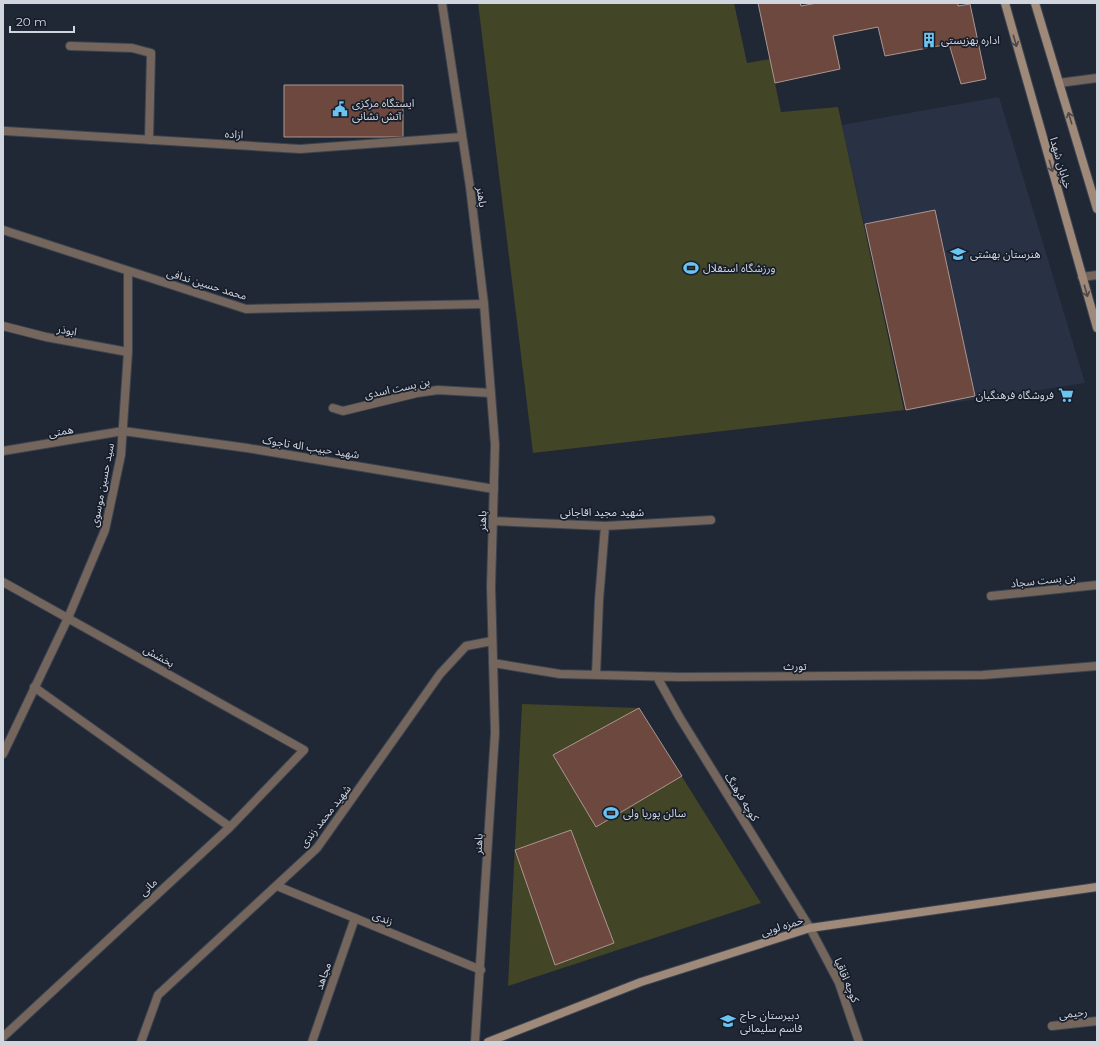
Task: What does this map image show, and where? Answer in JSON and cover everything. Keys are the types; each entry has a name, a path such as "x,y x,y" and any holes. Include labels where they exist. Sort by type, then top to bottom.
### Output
{"main road":[{"name":"خیابان شهدا","path":"1005,3 1097,328"},
{"name":"خیابان شهدا","path":"1035,3 1097,209"},
{"name":"حمزه لویی","path":"488,1042 641,982 810,928 1097,887"}],"street":[{"name":"باهنر","path":"442,3 470,187 484,304 495,445 491,587 496,733 475,1042"},
{"path":"70,46 132,48 151,53 149,140"},
{"path":"1059,83 1097,78"},
{"name":"ازاده","path":"5,131 300,148 462,137"},
{"name":"محمد حسین ندافی","path":"3,230 246,309 484,304"},
{"name":"سید حسین موسوی","path":"3,754 68,618 105,530 121,455 128,352 128,271"},
{"path":"1082,277 1097,275"},
{"name":"ابوذر","path":"3,326 46,337 128,352"},
{"name":"بن بست اسدی","path":"333,408 343,411 417,393 438,390 491,393"},
{"name":"همتی","path":"3,451 123,431"},
{"name":"شهید حبیب اله تاجوک","path":"123,431 247,448 494,489"},
{"name":"شهید مجید اقاجانی","path":"493,521 605,526 711,520"},
{"path":"596,675 599,600 605,526"},
{"name":"بخشش","path":"3,582 304,750"},
{"name":"بن بست سجاد","path":"991,596 1097,585"},
{"name":"شهید محمد زندی","path":"141,1042 158,995 317,848 440,674 466,646 492,641"},
{"name":"تورث","path":"493,663 560,674 657,677 983,675 1097,666"},
{"name":"کوچه فرهنگ","path":"657,677 680,718 810,928"},
{"path":"34,687 230,827"},
{"name":"مانی","path":"3,1036 230,827 304,750"},
{"name":"زندی","path":"277,886 481,970"},
{"name":"مجاهد","path":"312,1042 355,918"},
{"name":"کوچه اقاقیا","path":"810,928 839,983 859,1042"},
{"name":"رحیمی","path":"1052,1026 1097,1021"}],"shaded area":[{"name":"هنرستان بهشتی","path":"999,97 1085,383 906,410 842,125"}],"green space":[{"name":"ورزشگاه استقلال","path":"478,3 734,3 747,63 770,59 781,112 838,107 904,410 533,453"},
{"name":"سالن پوریا ولی","path":"522,704 639,708 761,903 508,986"}],"building":[{"name":"اداره بهزیستی","path":"758,3 800,3 801,6 817,3 958,3 958,6 970,4 986,79 961,84 949,44 885,56 878,27 833,36 840,69 775,83"},
{"path":"284,85 403,85 403,137 284,137"},
{"path":"935,210 975,396 906,410 865,224"},
{"path":"639,708 682,776 596,827 553,755"},
{"path":"571,830 614,943 555,965 515,850"}],"place":[{"name":"اداره بهزیستی","path":"929,40"},
{"name":"ایستگاه مرکزی آتش نشانی","path":"340,109"},
{"name":"هنرستان بهشتی","path":"958,254"},
{"name":"ورزشگاه استقلال","path":"691,268"},
{"name":"فروشگاه فرهنگیان","path":"1066,395"},
{"name":"سالن پوریا ولی","path":"611,813"},
{"name":"دبیرستان حاج قاسم سلیمانی","path":"728,1021"}]}
